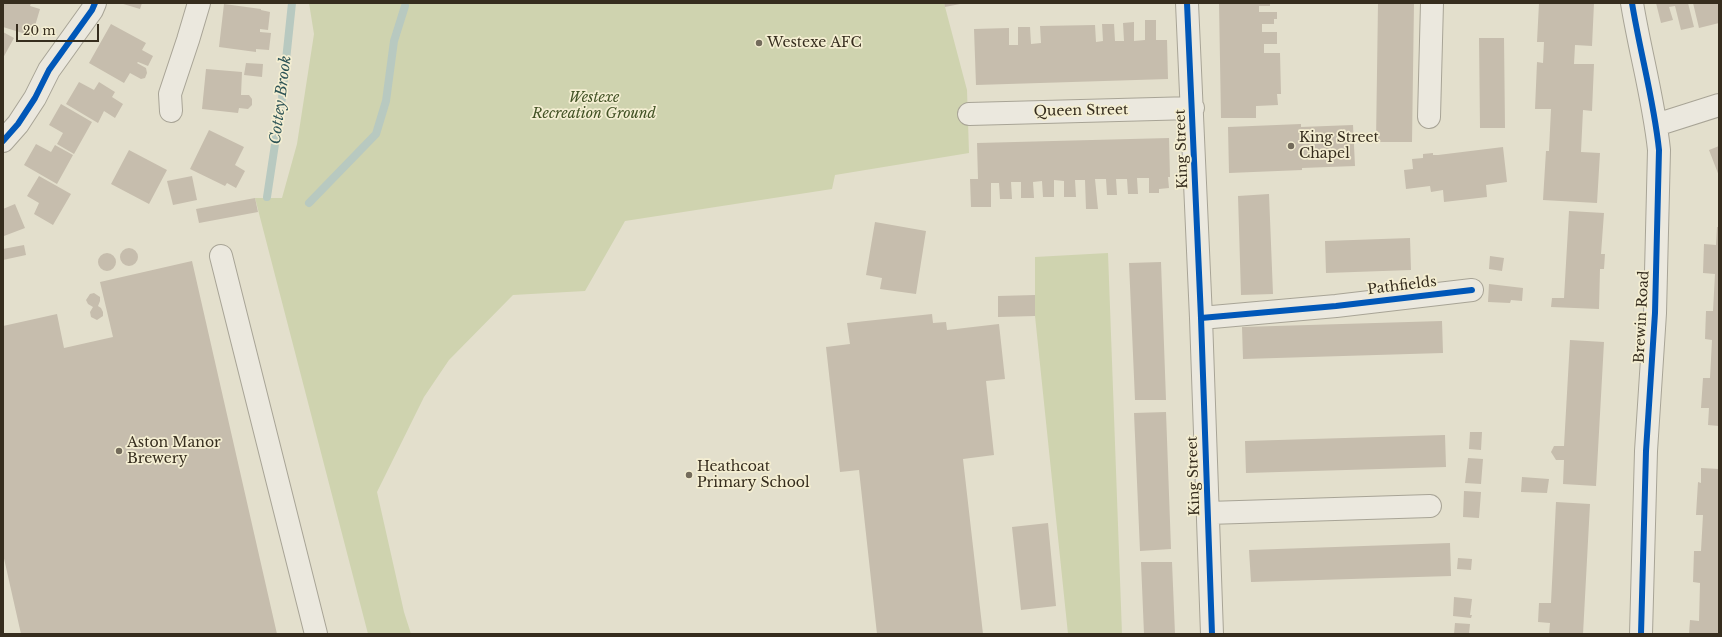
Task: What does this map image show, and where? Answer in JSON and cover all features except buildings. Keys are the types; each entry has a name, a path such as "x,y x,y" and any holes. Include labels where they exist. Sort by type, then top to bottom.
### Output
{"street":[{"path":"3,141 18,124 31,105 49,70 92,10 95,3"},
{"path":"171,111 170,94 199,3"},
{"name":"King Street","path":"1187,3 1193,108 1212,634"},
{"path":"1429,117 1432,3"},
{"name":"Brewin Road","path":"1632,3 1641,55 1656,125 1658,150 1656,313 1646,450 1641,634"},
{"path":"1656,125 1719,105"},
{"name":"Queen Street","path":"969,114 1193,108"},
{"path":"221,256 316,634"},
{"name":"Pathfields","path":"1201,318 1336,306 1472,290"},
{"path":"1208,513 1430,506"}],"green space":[{"name":"Westexe Recreation Ground","path":"309,3 944,3 967,90 969,153 835,175 832,189 625,221 585,291 513,295 449,360 424,397 377,492 404,612 411,634 368,634 255,198 282,198 297,144 314,34"},
{"path":"1108,253 1122,634 1068,634 1035,316 1035,257"}],"waterway":[{"name":"Cottey Brook","path":"267,197 282,98 292,3"},
{"path":"309,203 376,134 386,101 394,41 405,6"}],"cycle path":[{"path":"3,141 18,124 35,98 49,70 92,10 95,3"},
{"path":"1187,3 1201,318 1212,634"},
{"path":"1632,3 1654,113 1659,150 1655,313 1646,451 1641,634"},
{"path":"1201,318 1336,306 1472,290"}],"place":[{"name":"Westexe AFC","path":"759,43"},
{"name":"King Street Chapel","path":"1291,146"},
{"name":"Aston Manor Brewery","path":"119,451"},
{"name":"Heathcoat Primary School","path":"689,475"}]}
